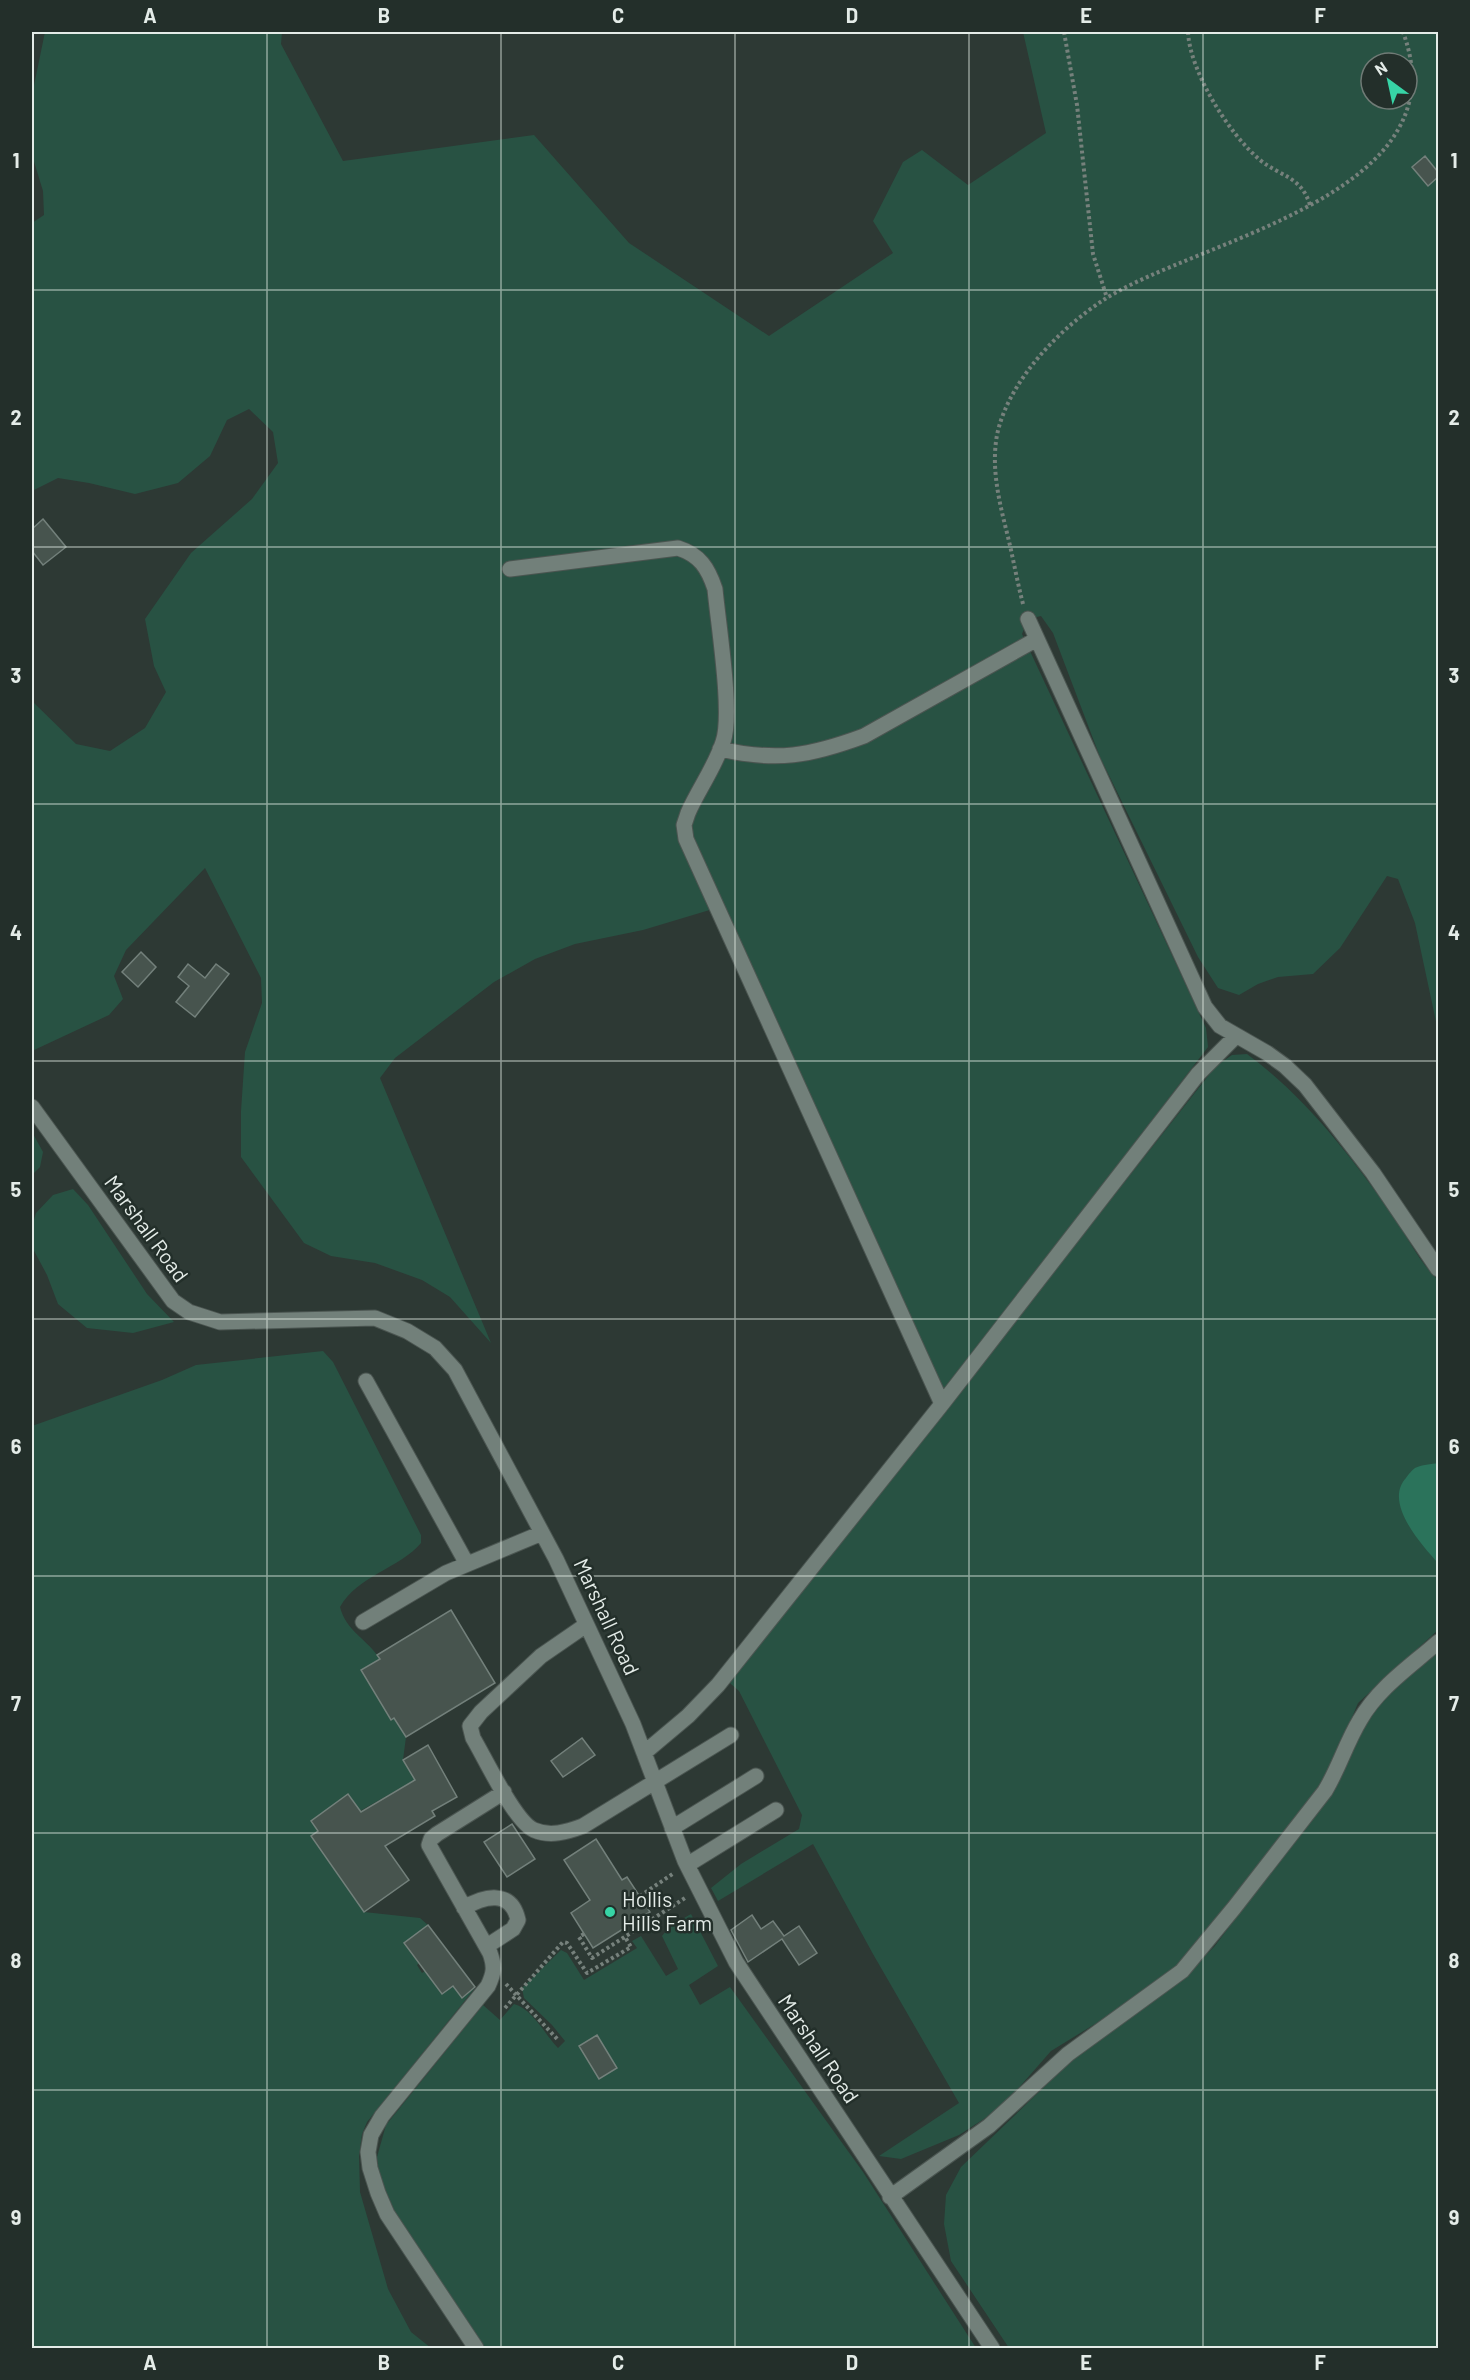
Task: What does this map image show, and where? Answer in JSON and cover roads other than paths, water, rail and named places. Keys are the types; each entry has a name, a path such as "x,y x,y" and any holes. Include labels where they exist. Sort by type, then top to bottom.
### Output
{"street":[{"path":"510,569 678,548 696,555 709,573 715,589 725,700 724,741 688,813 684,825 686,839 942,1404"},
{"path":"1028,619 1202,1001 1220,1026 1267,1053 1305,1085 1373,1173 1438,1269"},
{"path":"720,749 738,753 789,757 835,747 873,731 1037,639"},
{"path":"644,1753 688,1716 718,1685 942,1404 1198,1074 1236,1036"},
{"name":"Marshall Road","path":"32,1107 173,1301 189,1312 220,1322 375,1318 407,1331 435,1348 455,1370 542,1533 586,1624 644,1753 687,1865 736,1962 992,2349"},
{"path":"366,1382 467,1564"},
{"path":"363,1622 414,1591 467,1564 542,1533"},
{"path":"586,1624 541,1656 481,1712 470,1726 473,1738 504,1792 517,1814 529,1827 557,1833 583,1827 731,1735"},
{"path":"890,2197 989,2126 1068,2054 1182,1971 1325,1791 1337,1773 1360,1720 1375,1699 1438,1642"},
{"path":"672,1828 756,1776"},
{"path":"476,2349 387,2214 370,2168 368,2152 371,2135 382,2116 488,1986 494,1974 495,1965 486,1946 429,1845 431,1839 437,1834 504,1792"},
{"path":"687,1865 776,1810"},
{"path":"464,1908 489,1897 511,1905 516,1913 518,1920 513,1929 486,1946"}],"place":[{"name":"Hollis Hills Farm","path":"610,1912"}]}
